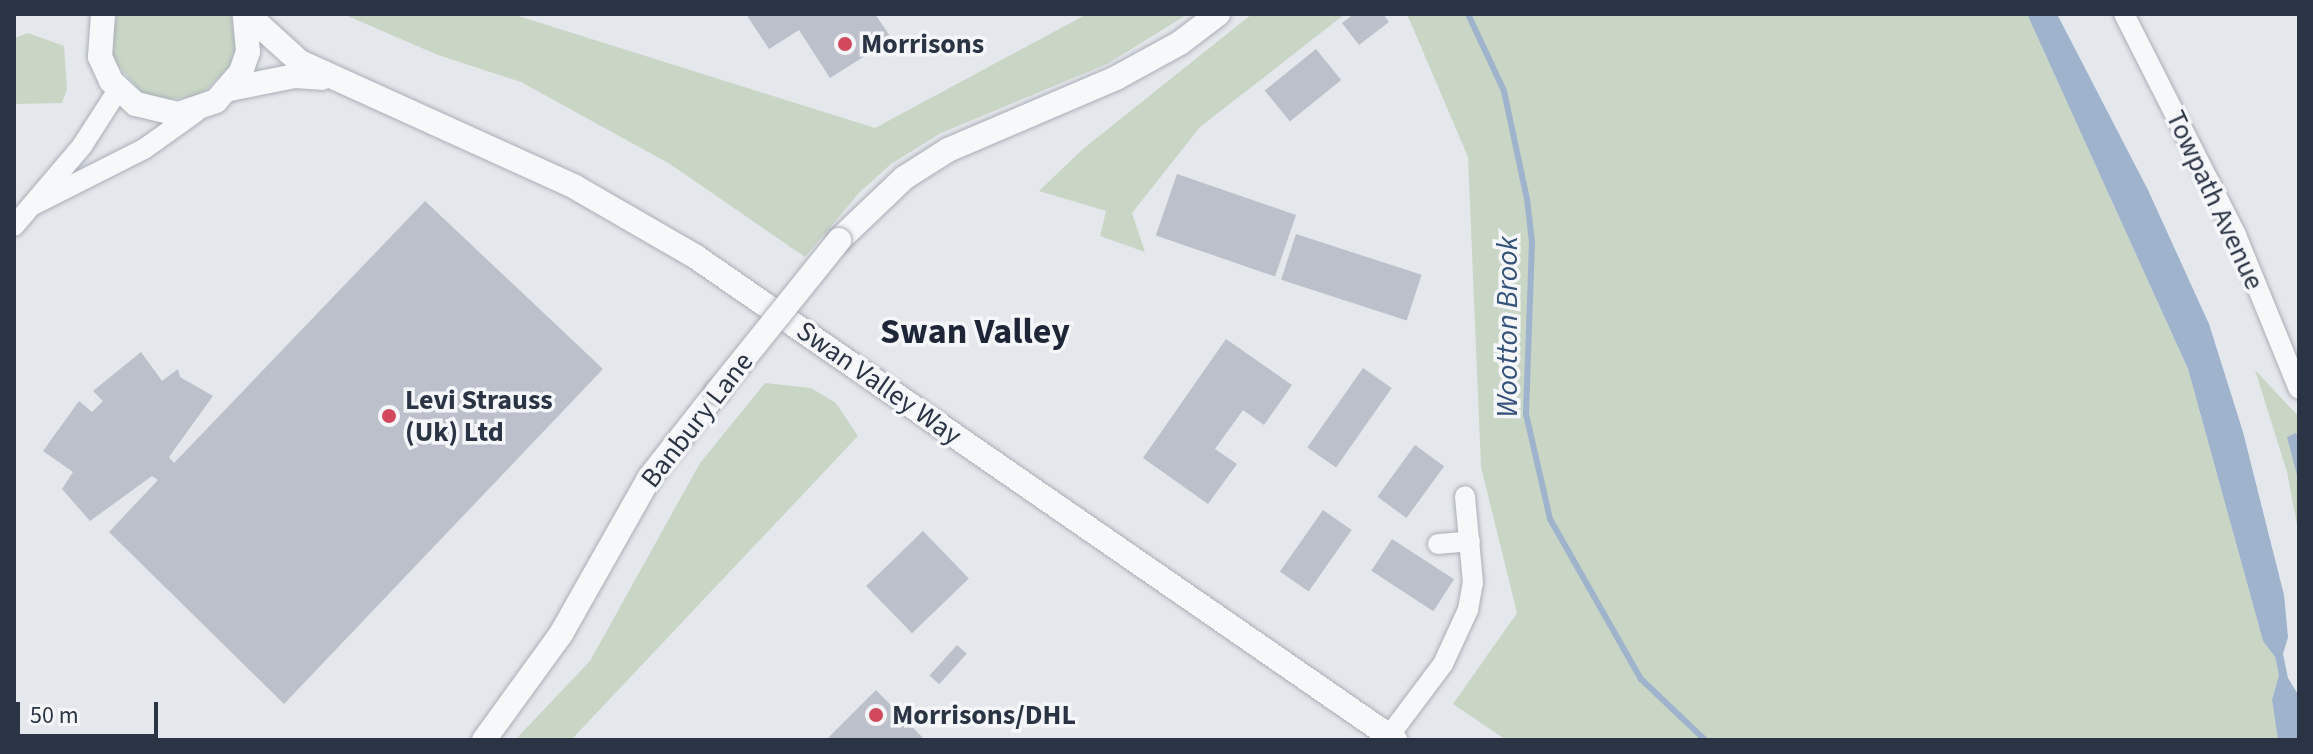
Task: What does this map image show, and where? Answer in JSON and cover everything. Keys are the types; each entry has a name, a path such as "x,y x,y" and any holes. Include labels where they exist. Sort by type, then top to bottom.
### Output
{"street":[{"path":"103,14 100,57 118,90 156,112 199,109"},
{"path":"35,204 144,149 230,89 248,52 246,14"},
{"name":"Swan Valley Way","path":"246,14 300,62 575,187 696,257 1392,738"},
{"name":"Banbury Lane","path":"484,740 561,634 650,477 839,240 904,178 948,150 1116,78 1180,43 1218,14"},
{"name":"Towpath Avenue","path":"2124,14 2236,235 2299,389"},
{"name":"Swan Valley Way","path":"230,89 295,76 333,79"},
{"path":"14,226 35,204 118,90"},
{"path":"1392,738 1443,664 1468,610 1473,583 1465,496"},
{"path":"1438,544 1470,541"}],"green space":[{"path":"117,14 231,14 236,46 230,66 200,96 161,100 142,93 116,63 111,44"},
{"path":"343,14 512,14 875,128 1087,14 1188,14 1107,64 941,133 891,164 859,193 805,257 670,164 521,82 438,55"},
{"path":"1252,14 1345,14 1200,127 1132,213 1145,252 1100,236 1106,211 1039,191 1083,149"},
{"path":"1407,14 2027,14 2188,369 2263,641 2275,657 2279,675 2272,700 2278,740 1506,740 1453,704 1517,613 1481,467 1468,157"},
{"path":"28,33 64,46 67,89 62,103 14,104 14,38"},
{"path":"2255,370 2299,417 2299,535 2287,472"},
{"path":"765,383 811,388 836,403 858,436 571,740 515,740 590,661 700,463"}],"water":[{"path":"2027,14 2057,14 2148,190 2209,324 2243,432 2284,595 2288,637 2283,654 2288,678 2299,696 2299,740 2278,740 2272,700 2279,675 2275,657 2263,641 2188,369"},
{"path":"2296,433 2299,438 2299,483 2287,437"}],"building":[{"name":"Morrisons","path":"746,14 875,14 892,39 830,78 799,30 769,49"},
{"path":"1354,14 1383,14 1389,22 1359,45 1342,23"},
{"path":"1316,49 1341,80 1290,122 1265,91"},
{"path":"1177,174 1296,215 1275,276 1156,235"},
{"name":"Levi Strauss (Uk) Ltd","path":"425,201 603,369 284,704 109,532 158,480 152,476 90,521 62,489 73,472 43,451 79,401 92,412 103,401 93,391 141,352 162,381 178,369 180,377 213,396 169,457 174,463"},
{"path":"1296,234 1422,275 1407,320 1281,280"},
{"path":"1226,339 1292,385 1264,425 1243,410 1215,449 1237,464 1208,504 1143,458"},
{"path":"1363,368 1392,388 1336,468 1307,447"},
{"path":"1415,445 1444,466 1407,518 1377,497"},
{"path":"1323,510 1352,530 1309,592 1280,571"},
{"path":"923,531 969,578 912,633 866,586"},
{"path":"1392,539 1454,579 1433,611 1371,571"},
{"path":"957,645 967,654 939,684 930,675"},
{"name":"Morrisons/DHL","path":"876,690 925,740 826,740"}],"waterway":[{"name":"Wootton Brook","path":"1468,14 1504,91 1527,199 1532,242 1526,414 1550,519 1641,679 1705,740"}],"place":[{"name":"Morrisons","path":"845,44"},
{"name":"Levi Strauss (Uk) Ltd","path":"389,416"},
{"name":"Morrisons/DHL","path":"876,715"}],"district":[{"name":"Swan Valley","path":"975,332"}]}
